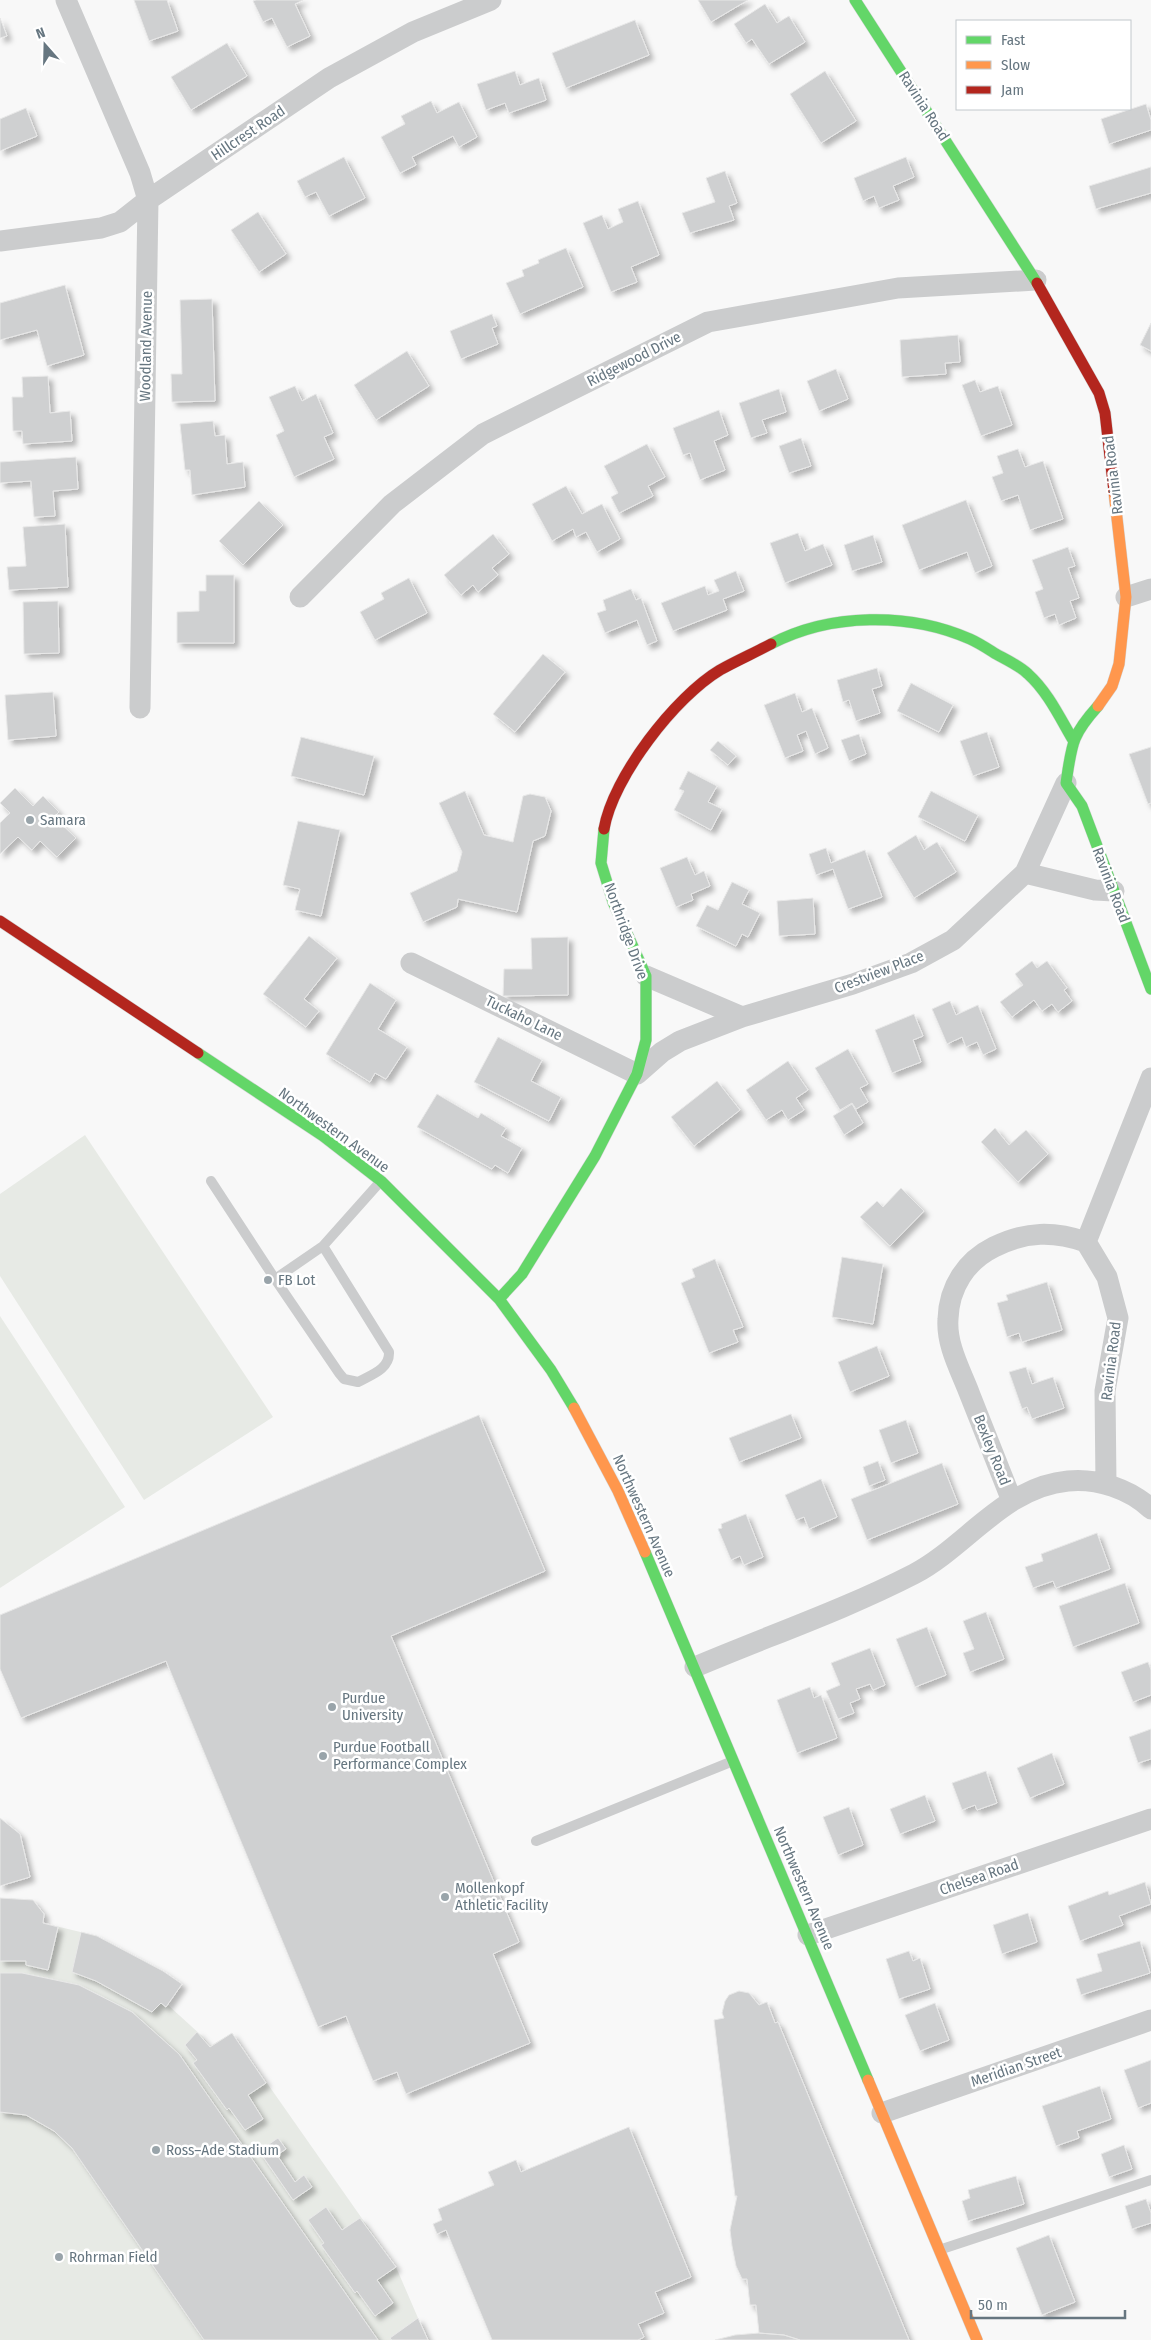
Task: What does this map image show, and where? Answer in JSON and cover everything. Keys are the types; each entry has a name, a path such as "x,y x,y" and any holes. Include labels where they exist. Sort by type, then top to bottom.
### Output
{"street":[{"name":"Woodland Avenue","path":"66,0 140,173 148,200 140,708"},
{"name":"Hillcrest Road","path":"0,241 101,228 120,222 148,200 329,78 413,32 492,0"},
{"name":"Ravinia Road","path":"855,0 1036,280 1099,393 1105,413 1126,598 1119,664 1112,686 1081,725 1073,740 1066,782 1082,806 1151,989"},
{"name":"Ridgewood Drive","path":"300,597 392,504 483,434 708,322 898,288 1036,280"},
{"path":"1126,598 1151,589"},
{"name":"Northridge Drive","path":"499,1299 522,1274 595,1156 637,1074 646,1040 646,976 613,902 602,863 606,818 622,779 649,741 688,696 719,671 786,636 826,624 877,619 931,626 970,640 1028,674 1051,702 1073,740"},
{"name":"Crestview Place","path":"742,1017 853,984 911,963 953,940 1025,873 1066,782"},
{"path":"1025,873 1095,890 1114,891"},
{"name":"Northwestern Avenue","path":"0,921 323,1136 381,1181 499,1299 551,1370 592,1439 618,1491 695,1667 938,2251 977,2340"},
{"name":"Tuckaho Lane","path":"411,963 637,1074"},
{"path":"646,976 742,1017"},
{"name":"Northridge Drive","path":"637,1074 662,1052 680,1042 742,1017"},
{"path":"1086,1242 1151,1078"},
{"name":"Bexley Road","path":"695,1667 876,1593 915,1573 938,1560 1012,1501 953,1351 948,1320 953,1292 960,1276 980,1254 1006,1241 1028,1235 1062,1234 1086,1242"},
{"name":"Ravinia Road","path":"1086,1242 1108,1278 1118,1318 1105,1392 1106,1484"},
{"path":"1012,1501 1037,1489 1068,1481 1106,1484 1138,1497 1151,1509"},
{"name":"Chelsea Road","path":"808,1935 1151,1819"},
{"name":"Meridian Street","path":"882,2113 1151,2020"}],"lane":[{"path":"211,1181 275,1279 344,1379 358,1382 384,1367 389,1360 385,1344 323,1246"},
{"path":"275,1279 323,1246 381,1181"},
{"path":"536,1841 734,1761"},
{"path":"938,2251 1151,2180"}],"shaded area":[{"path":"85,1135 273,1417 144,1500 0,1276 0,1194"},
{"path":"0,1316 125,1507 0,1588"},
{"name":"Ross–Ade Stadium","path":"0,1898 33,1900 44,1914 43,1923 97,1936 163,1971 182,1984 168,2005 202,2036 210,2046 232,2033 396,2267 418,2318 391,2338 392,2340 0,2340"}],"building":[{"path":"134,0 167,0 178,31 149,41"},
{"path":"303,0 295,4 310,36 287,47 272,18 263,22 253,1"},
{"path":"698,0 748,0 711,22"},
{"path":"765,4 777,23 789,16 805,42 769,64 752,39 746,43 734,24"},
{"path":"0,18 7,36 0,38"},
{"path":"635,20 649,55 566,88 552,53"},
{"path":"227,43 247,76 191,110 171,77"},
{"path":"515,71 520,85 539,78 546,100 509,113 505,103 486,110 477,84"},
{"path":"825,71 856,121 821,143 790,94"},
{"path":"431,101 437,113 459,102 477,137 459,147 453,136 412,157 416,165 400,173 381,137 405,124 401,116"},
{"path":"1146,104 1151,120 1151,130 1109,144 1101,119"},
{"path":"26,108 37,136 0,151 0,119"},
{"path":"344,157 365,198 329,216 316,192 305,197 297,181"},
{"path":"906,157 914,177 893,186 899,200 879,208 874,196 863,201 854,178"},
{"path":"1151,167 1151,193 1096,209 1089,186"},
{"path":"725,171 737,203 729,206 734,220 690,233 682,213 715,202 706,178"},
{"path":"638,201 659,255 631,267 637,282 611,292 583,223 602,215 608,229 623,222 618,209"},
{"path":"258,212 286,254 259,272 231,230"},
{"path":"566,248 583,287 520,314 506,283 524,276 522,270 539,263 538,260"},
{"path":"65,285 84,355 47,366 37,330 0,340 0,303"},
{"path":"212,299 215,401 172,402 171,374 182,374 180,300"},
{"path":"492,314 497,326 492,328 498,344 461,359 450,331"},
{"path":"1151,323 1151,351 1140,345"},
{"path":"958,335 960,362 945,363 946,374 902,377 900,340"},
{"path":"407,351 429,386 376,420 354,385"},
{"path":"836,369 848,399 819,411 807,381"},
{"path":"48,376 50,413 70,411 72,441 23,444 22,431 13,431 12,397 23,397 22,377"},
{"path":"975,380 980,392 998,386 1012,425 981,436 962,385"},
{"path":"295,386 302,401 316,394 333,433 324,437 334,459 294,477 276,435 284,431 269,397"},
{"path":"779,389 786,412 762,420 767,433 751,438 739,403"},
{"path":"719,410 728,435 714,441 725,470 700,480 690,453 683,455 673,428"},
{"path":"213,421 215,436 225,435 227,464 243,462 245,487 192,495 190,470 185,470 180,424"},
{"path":"801,438 811,466 789,473 779,446"},
{"path":"647,444 665,477 648,486 653,496 619,513 611,497 618,493 604,466"},
{"path":"1018,449 1025,467 1043,461 1063,519 1030,530 1018,495 1001,501 992,477 1003,473 997,456"},
{"path":"76,457 78,489 53,491 55,516 34,517 31,481 0,483 0,462"},
{"path":"566,486 582,514 602,504 620,539 597,552 586,532 576,537 573,529 552,541 532,504"},
{"path":"966,500 992,566 975,573 967,552 919,570 902,525"},
{"path":"259,501 283,525 243,565 219,541"},
{"path":"65,524 68,587 9,590 7,567 26,566 23,527"},
{"path":"798,533 805,551 823,544 832,565 785,583 770,543"},
{"path":"493,534 509,554 492,568 498,575 478,592 473,585 461,595 444,575"},
{"path":"873,535 882,562 852,571 844,545"},
{"path":"1068,547 1075,566 1068,568 1079,598 1070,601 1076,618 1059,625 1055,614 1044,618 1035,592 1043,589 1032,560"},
{"path":"736,571 744,591 723,599 727,610 673,631 661,603 705,586 708,595 719,591 714,580"},
{"path":"206,575 234,575 234,643 177,643 177,612 199,611 199,591 206,591"},
{"path":"409,578 427,613 375,640 360,612 384,599 381,593"},
{"path":"631,589 636,600 641,598 657,641 647,645 637,620 605,633 597,613 606,610 603,600"},
{"path":"58,601 59,653 24,654 23,602"},
{"path":"543,654 565,672 515,732 493,714"},
{"path":"877,668 882,686 872,689 880,713 856,721 849,700 843,702 837,680"},
{"path":"911,683 953,705 939,732 897,711"},
{"path":"53,692 56,736 8,740 5,695"},
{"path":"795,693 802,712 812,708 828,748 815,754 806,731 797,735 803,751 785,758 764,705"},
{"path":"987,732 999,767 973,776 960,741"},
{"path":"859,734 866,754 849,761 841,740"},
{"path":"301,737 374,756 364,795 291,776"},
{"path":"718,741 736,756 728,765 710,750"},
{"path":"1151,747 1151,803 1148,804 1129,754"},
{"path":"688,771 717,786 708,802 722,809 711,830 674,810 684,791 679,789"},
{"name":"Samara","path":"15,788 33,806 43,796 59,812 54,817 76,838 57,857 40,841 32,850 18,837 0,854 0,823 10,813 0,803"},
{"path":"465,791 484,835 513,842 523,796 530,794 545,797 551,811 545,836 533,841 517,912 458,899 457,907 423,922 410,893 457,871 462,852 439,803"},
{"path":"931,791 978,815 965,841 918,817"},
{"path":"298,821 340,830 321,916 295,910 300,889 283,885"},
{"path":"916,835 924,850 937,842 956,872 914,898 887,853"},
{"path":"826,848 831,863 865,850 882,897 848,909 833,869 816,875 809,854"},
{"path":"687,857 695,875 704,871 710,886 691,894 693,900 676,907 660,868"},
{"path":"732,882 749,890 742,904 760,913 748,937 742,934 736,946 696,926 707,905 718,910"},
{"path":"813,898 815,934 779,936 777,901"},
{"path":"309,936 337,958 304,999 319,1011 306,1027 263,994"},
{"path":"568,937 568,995 503,996 504,969 532,969 531,938"},
{"path":"1032,961 1037,968 1047,961 1067,988 1064,990 1072,1001 1058,1012 1052,1004 1042,1011 1034,1000 1012,1017 1000,1002 1023,985 1015,974"},
{"path":"370,983 396,1000 378,1029 407,1047 386,1079 375,1073 370,1082 326,1054"},
{"path":"950,1001 956,1015 978,1005 996,1049 983,1055 977,1042 966,1047 962,1037 947,1044 932,1009"},
{"path":"914,1014 923,1036 913,1040 921,1062 892,1073 875,1030"},
{"path":"498,1037 542,1060 531,1081 561,1097 549,1121 474,1082"},
{"path":"848,1049 868,1084 860,1088 868,1102 856,1109 852,1103 840,1110 815,1068"},
{"path":"788,1061 808,1090 796,1098 804,1110 788,1120 782,1110 766,1120 746,1090"},
{"path":"717,1081 740,1110 694,1146 671,1117"},
{"path":"437,1094 478,1118 481,1113 506,1128 501,1136 522,1148 508,1173 495,1165 492,1169 417,1127"},
{"path":"852,1104 863,1123 844,1135 833,1116"},
{"path":"995,1128 1009,1145 1026,1130 1048,1154 1018,1182 981,1142"},
{"path":"901,1188 924,1211 890,1246 860,1217 877,1201 883,1207"},
{"path":"842,1257 883,1264 873,1324 832,1317"},
{"path":"715,1259 743,1327 733,1330 738,1342 709,1353 681,1283 695,1277 692,1269"},
{"path":"1047,1282 1062,1330 1022,1342 1019,1333 1007,1337 997,1303 1008,1300 1006,1295"},
{"path":"877,1346 889,1376 850,1392 838,1362"},
{"path":"1026,1367 1032,1384 1053,1377 1064,1408 1032,1419 1027,1407 1022,1409 1009,1372"},
{"path":"791,1414 801,1438 739,1462 729,1438"},
{"name":"Purdue Football Performance Complex","path":"479,1415 545,1571 391,1636 519,1942 493,1954 530,2043 406,2094 397,2072 373,2081 346,2016 318,2027 166,1661 21,1718 0,1669 0,1615"},
{"path":"906,1420 918,1453 891,1463 879,1430"},
{"path":"878,1461 885,1480 869,1486 863,1467"},
{"path":"942,1463 958,1504 867,1540 851,1499"},
{"path":"821,1479 837,1517 809,1529 804,1517 796,1520 785,1495"},
{"path":"746,1514 763,1557 744,1565 740,1556 731,1560 718,1529 722,1528 721,1524"},
{"path":"1097,1533 1110,1569 1056,1588 1053,1581 1033,1588 1025,1567 1043,1561 1041,1554"},
{"path":"1125,1583 1139,1623 1073,1647 1059,1606"},
{"path":"986,1612 1004,1659 970,1672 963,1653 974,1649 963,1621"},
{"path":"927,1627 946,1675 915,1687 896,1639"},
{"path":"870,1648 885,1685 873,1690 870,1684 856,1689 860,1699 850,1703 854,1713 838,1719 826,1691 840,1685 831,1663"},
{"path":"1148,1662 1151,1670 1151,1695 1133,1702 1121,1672"},
{"path":"810,1687 814,1698 821,1695 837,1738 797,1753 777,1700"},
{"path":"1151,1729 1151,1759 1138,1763 1129,1737"},
{"path":"1052,1753 1064,1784 1030,1798 1017,1768"},
{"path":"986,1771 997,1803 977,1810 975,1805 962,1810 952,1783"},
{"path":"925,1795 935,1821 900,1834 890,1809"},
{"path":"849,1807 863,1845 838,1855 823,1817"},
{"path":"0,1818 20,1834 30,1877 0,1886"},
{"path":"1145,1882 1151,1904 1119,1916 1123,1925 1080,1941 1068,1906 1108,1891 1109,1895"},
{"path":"0,1898 33,1900 44,1914 43,1923 58,1927 48,1970 26,1965 26,1961 0,1961"},
{"path":"1028,1913 1037,1942 1002,1954 993,1925"},
{"path":"81,1932 97,1936 163,1971 182,1984 166,2007 161,2003 152,2012 96,1981 72,1972"},
{"path":"1140,1941 1150,1973 1081,1995 1076,1979 1102,1971 1097,1954"},
{"path":"909,1951 913,1961 920,1958 930,1989 899,1999 886,1959"},
{"path":"0,1973 22,1973 79,1985 132,2012 179,2054 378,2340 204,2340 72,2148 54,2131 26,2115 0,2112"},
{"path":"739,1991 749,1993 759,2005 767,2002 775,2023 778,2022 909,2340 800,2340 784,2335 759,2333 756,2305 750,2305 747,2279 742,2279 736,2266 732,2246 730,2230 737,2196 735,2196 714,2020 724,2018 722,2013 725,2001 729,1995"},
{"path":"935,2003 949,2040 920,2051 905,2015"},
{"path":"197,2032 210,2047 232,2033 266,2083 248,2095 263,2119 245,2130 229,2108 227,2110 193,2063 197,2060 185,2045"},
{"path":"1151,2060 1151,2103 1138,2108 1124,2070"},
{"path":"1100,2086 1111,2119 1077,2131 1079,2138 1056,2146 1042,2106"},
{"path":"629,2127 691,2277 655,2292 664,2313 638,2324 644,2337 638,2340 492,2340 446,2230 437,2234 433,2224 442,2220 438,2209 494,2185 488,2172 516,2160 521,2172"},
{"path":"278,2138 286,2149 277,2155 295,2182 304,2175 312,2187 293,2200 259,2151"},
{"path":"1124,2145 1132,2169 1109,2177 1101,2154"},
{"path":"1016,2176 1024,2204 968,2221 962,2201 970,2198 968,2190"},
{"path":"1146,2199 1151,2213 1151,2223 1132,2229 1125,2206"},
{"path":"326,2207 342,2230 360,2218 396,2267 377,2280 393,2303 375,2316 357,2291 355,2293 321,2245 324,2243 308,2220"},
{"path":"1049,2235 1075,2302 1042,2315 1016,2248"},
{"path":"418,2318 428,2340 392,2340 390,2338"},
{"path":"759,2333 784,2335 800,2340 715,2340 735,2335"}],"traffic: fast":[{"path":"855,0 1037,283"},
{"path":"771,644 818,626 844,622 896,621 946,630 977,642 1025,671 1048,697 1073,740"},
{"path":"1098,706 1082,725 1074,741 1066,783 1082,806 1151,989"},
{"path":"499,1299 522,1274 595,1156 637,1074 646,1040 646,976 613,902 601,863 604,829"},
{"path":"198,1053 323,1136 381,1181 499,1299 551,1370 574,1408"},
{"path":"645,1552 868,2080"}],"traffic: slow":[{"path":"1098,706 1112,686 1119,664 1126,597 1114,492"},
{"path":"574,1408 618,1491 645,1552"},
{"path":"868,2080 977,2340"}],"traffic: jam":[{"path":"1037,283 1099,393 1105,413 1114,492"},
{"path":"604,829 610,808 620,786 648,740 666,718 702,682 720,670 771,644"},
{"path":"0,921 198,1053"}],"place":[{"name":"Samara","path":"30,820"},
{"name":"FB Lot","path":"268,1280"},
{"name":"Purdue University","path":"332,1707"},
{"name":"Purdue Football Performance Complex","path":"323,1756"},
{"name":"Mollenkopf Athletic Facility","path":"445,1897"},
{"name":"Ross–Ade Stadium","path":"156,2150"},
{"name":"Rohrman Field","path":"59,2257"}]}
